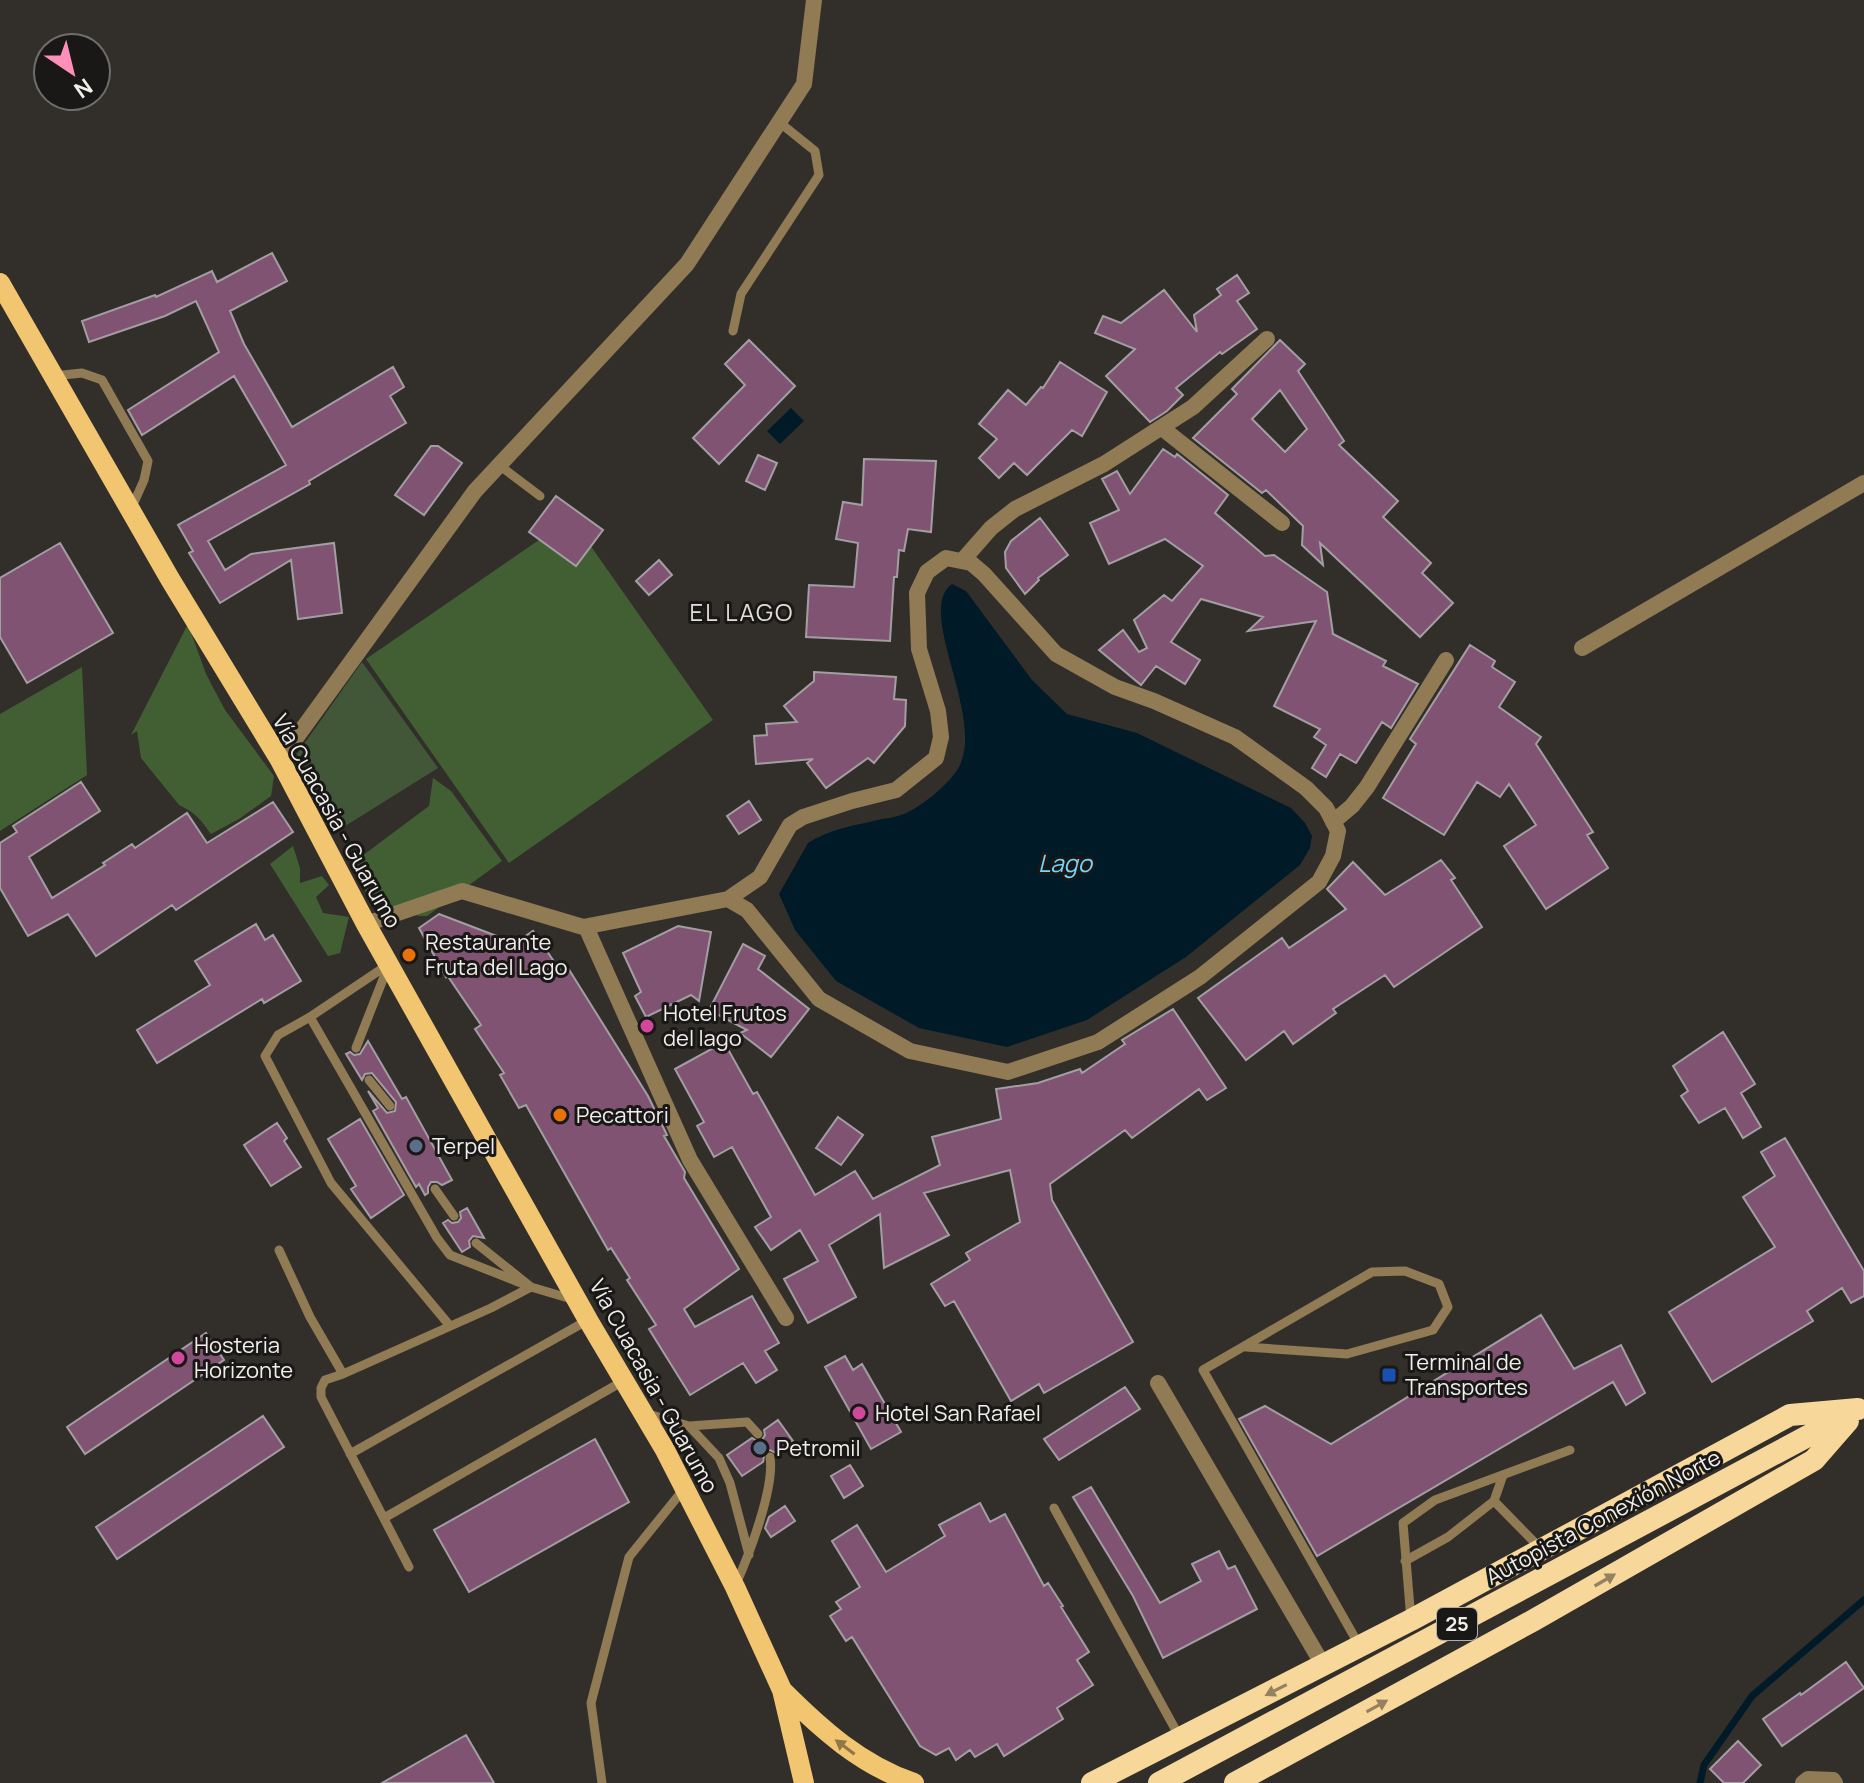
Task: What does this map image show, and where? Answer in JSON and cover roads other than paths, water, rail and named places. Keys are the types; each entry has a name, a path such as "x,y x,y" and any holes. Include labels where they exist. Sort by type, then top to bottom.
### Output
{"highway":[{"path":"1092,1783 1411,1620 1790,1415 1861,1407"},
{"path":"1235,1783 1534,1620 1814,1460 1861,1407"},
{"name":"Autopista Conexión Norte","path":"1159,1783 1861,1407"}],"main road":[{"name":"Vía Cuacasia - Guarumo","path":"0,283 130,510 280,760 366,924 588,1320 645,1413 735,1587 782,1690 805,1781"},
{"path":"782,1690 817,1725 857,1755 914,1783"}],"street":[{"path":"280,760 475,491 687,264 804,84 814,0"},
{"path":"962,561 991,528 1015,509 1104,464 1193,407 1267,339"},
{"path":"1162,428 1282,523"},
{"path":"1582,648 1864,483"},
{"path":"366,924 462,891 586,927 728,899 760,877 790,825 803,817 896,790 936,758 941,737 938,711 919,649 917,593 927,572 946,558 971,563 984,574 1056,654 1115,687 1235,737 1306,788 1326,808 1338,831 1333,856 1319,882 1200,977 1098,1042 1008,1072 910,1051 819,999 747,910 728,899"},
{"path":"1333,822 1352,806 1367,787 1446,660"},
{"path":"586,927 690,1160 786,1318"},
{"path":"1158,1383 1323,1665"},
{"path":"1803,1783 1808,1779 1833,1780 1835,1783"}],"lane":[{"path":"733,331 741,294 819,175 815,151 779,122"},
{"path":"53,376 82,373 102,380 142,449 148,461 144,480 130,510"},
{"path":"499,465 540,496"},
{"path":"389,964 278,1035 265,1056 331,1183 450,1326"},
{"path":"356,1048 389,964"},
{"path":"310,1017 429,1225 450,1255 531,1287 578,1301"},
{"path":"369,1080 390,1106"},
{"path":"435,1189 454,1216"},
{"path":"476,1243 531,1287"},
{"path":"279,1250 310,1317 343,1374"},
{"path":"1246,1347 1347,1354 1433,1330 1448,1307 1439,1284 1405,1271 1372,1272 1203,1370 1360,1646"},
{"path":"409,1567 321,1397 321,1388 325,1380 531,1287"},
{"path":"350,1454 588,1320"},
{"path":"384,1518 625,1380"},
{"path":"645,1413 689,1426 747,1422 758,1434"},
{"path":"689,1426 719,1458 730,1483 749,1555"},
{"path":"1411,1620 1403,1523 1435,1500 1570,1450"},
{"path":"735,1587 749,1555 770,1485 770,1457"},
{"path":"1405,1561 1448,1537 1494,1501 1503,1475"},
{"path":"602,1783 591,1703 629,1557 685,1488"},
{"path":"1494,1501 1541,1549"},
{"path":"1054,1508 1180,1739"}],"water":[{"path":"791,408 804,421 780,444 767,431"},
{"name":"Lago","path":"952,584 966,591 1032,680 1067,714 1137,733 1291,808 1312,836 1310,848 1300,865 1186,957 1087,1020 1007,1047 919,1028 836,981 795,930 779,894 808,843 842,828 904,814 921,805 955,773 964,753 965,728 941,618 942,598"}],"waterway":[{"path":"1700,1783 1704,1765 1752,1696 1864,1600"}],"place":[{"name":"Restaurante Fruta del Lago","path":"409,955"},
{"name":"Hotel Frutos del lago","path":"647,1026"},
{"name":"Pecattori","path":"560,1115"},
{"name":"Terpel","path":"416,1146"},
{"name":"Hosteria Horizonte","path":"178,1358"},
{"name":"Terminal de Transportes","path":"1389,1375"},
{"name":"Hotel San Rafael","path":"859,1413"},
{"name":"Petromil","path":"760,1448"}],"district":[{"name":"EL LAGO","path":"742,613"}]}
